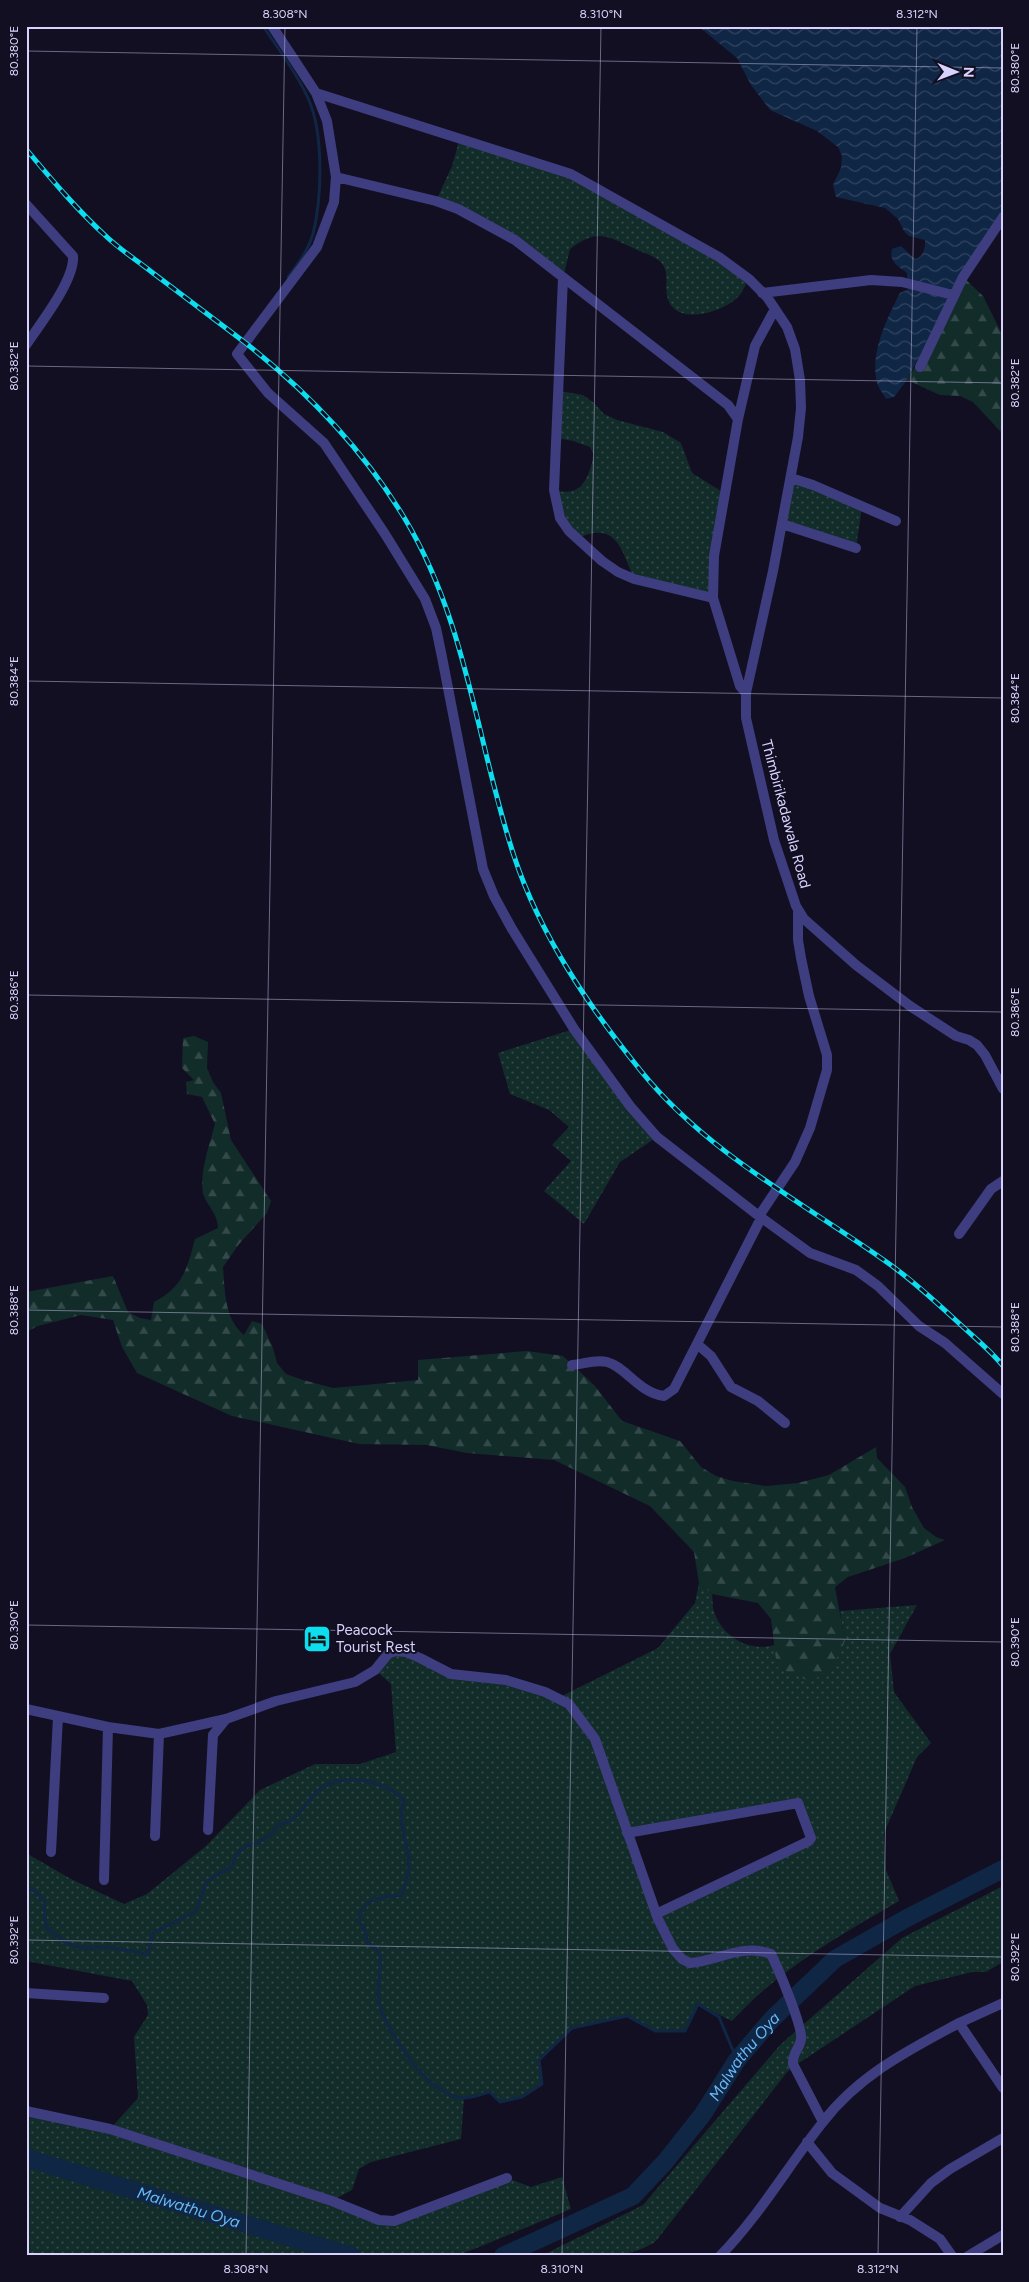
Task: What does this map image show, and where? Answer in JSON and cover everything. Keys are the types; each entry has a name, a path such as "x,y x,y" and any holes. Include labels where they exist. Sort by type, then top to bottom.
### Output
{"street":[{"path":"272,26 316,93 327,121 336,177 334,202 317,246 237,354 268,393 324,443 385,534 425,599 436,628 483,869 494,896 516,936 574,1029 630,1106 657,1137 760,1217 810,1253 856,1270 878,1286 919,1326 945,1343 1003,1394"},
{"path":"316,93 571,174 719,256 749,279 775,310 787,327 795,350 800,380 799,427 782,524 743,690"},
{"path":"336,177 436,201 458,209 515,240 653,345 728,405 738,419"},
{"path":"26,204 73,256 74,263 59,295 26,345"},
{"path":"920,367 951,295 1003,217"},
{"path":"563,278 554,490 560,518 576,539 618,572 634,579 713,598"},
{"path":"762,293 871,280 919,285 951,295"},
{"path":"743,690 713,598 714,556 738,419 755,346 775,310"},
{"path":"790,478 813,485 896,521"},
{"path":"782,524 856,548"},
{"name":"Thimbirikadawala Road","path":"743,690 746,718 774,840 798,910 804,919 856,965 910,1006 956,1036 977,1045 985,1054 1003,1090"},
{"path":"572,1365 591,1361 609,1362 652,1395 664,1396 674,1389 760,1217 796,1162 810,1128 827,1070 827,1055 809,996 801,958 798,940 798,910"},
{"path":"959,1234 991,1189 1003,1181"},
{"path":"697,1344 711,1356 730,1387 758,1401 785,1423"},
{"path":"26,1709 108,1727 160,1734 226,1719 276,1701 355,1682 375,1670 388,1654 395,1651 413,1655 451,1674 506,1680 545,1692 569,1704 577,1712 595,1739 656,1914 673,1949 682,1959 690,1962 747,1950 771,1954 798,2019 802,2040 792,2056 793,2064 824,2122"},
{"path":"51,1852 58,1717"},
{"path":"208,1830 213,1735 226,1719"},
{"path":"104,1880 108,1727"},
{"path":"156,1836 160,1734"},
{"path":"627,1834 798,1803 811,1838 809,1841 656,1914"},
{"path":"26,1993 104,1998"},
{"path":"720,2256 754,2216 807,2142 849,2092 894,2058 959,2023 1003,2003"},
{"path":"959,2023 1003,2088"},
{"path":"26,2111 110,2129 332,2201 379,2220 394,2221 507,2178"},
{"path":"900,2217 931,2183 950,2169 1003,2138"},
{"path":"807,2142 832,2173 880,2208 910,2220 940,2239 952,2256"},
{"path":"968,2256 1003,2235"}],"green space":[{"path":"460,138 571,174 749,279 739,296 722,308 702,314 691,315 682,313 674,309 669,302 666,273 660,262 615,240 601,236 594,236 570,249 563,278 515,240 436,201 452,166"},
{"path":"963,277 983,296 1003,336 1003,434 973,402 960,396 940,395 907,380 931,341"},
{"path":"560,391 583,395 604,414 617,420 663,432 681,443 692,473 724,493 713,598 634,579 620,548 609,535 600,533 589,534 576,539 569,531 554,490 564,492 578,489 586,478 594,455 590,447 557,438"},
{"path":"791,478 862,507 856,548 782,524"},
{"path":"574,1029 657,1137 620,1162 584,1224 544,1191 571,1161 552,1145 569,1127 549,1110 510,1094 498,1053"},
{"path":"194,1036 208,1042 207,1068 213,1082 221,1093 231,1140 271,1201 267,1213 239,1244 223,1267 225,1295 229,1312 237,1328 244,1335 252,1321 262,1324 273,1348 277,1363 286,1374 333,1388 418,1380 418,1360 527,1351 563,1356 595,1386 622,1421 680,1441 701,1467 716,1476 733,1481 766,1486 798,1483 829,1475 876,1447 877,1458 905,1487 912,1507 924,1528 936,1537 945,1540 905,1558 848,1577 835,1587 845,1641 833,1666 811,1682 777,1667 771,1619 758,1603 712,1594 699,1583 694,1552 650,1506 554,1460 467,1453 427,1445 359,1444 232,1416 137,1373 122,1347 113,1320 81,1315 38,1326 26,1332 26,1292 113,1276 128,1312 140,1318 151,1320 154,1302 172,1290 182,1276 195,1239 218,1228 214,1213 203,1193 202,1185 202,1176 215,1124 202,1097 187,1094 186,1082 194,1080 182,1068 183,1038"},
{"path":"699,1583 712,1594 713,1607 719,1623 731,1636 747,1645 766,1647 775,1645 777,1667 845,1642 840,1611 917,1605 890,1654 894,1692 931,1743 917,1757 884,1833 886,1870 899,1901 832,1941 790,1969 750,2002 732,2021 699,2005 685,2031 655,2031 626,2016 572,2028 539,2060 542,2084 522,2097 500,2102 490,2092 464,2098 461,2139 371,2162 359,2169 352,2190 333,2200 394,2221 507,2178 531,2187 562,2177 571,2209 457,2256 26,2256 26,2112 110,2129 138,2098 134,2037 148,2015 147,2005 132,1981 26,1961 26,1853 71,1879 124,1904 147,1894 206,1846 260,1790 315,1764 360,1764 396,1752 391,1684 375,1670 388,1654 420,1658 473,1676 558,1698 658,1648 695,1603","holes":["798,1803 809,1841 656,1914 627,1833"]},
{"path":"1003,1886 1003,1962 986,1972 972,1972 915,1986 787,2072 656,2241 630,2253 600,2257 541,2256 643,2205 780,2045 902,1938"}],"water":[{"path":"698,26 1003,26 1003,212 928,340 907,380 894,397 886,399 878,386 875,363 877,350 880,338 900,293 913,287 907,278 907,273 893,260 891,253 892,249 901,246 915,259 918,258 923,252 925,240 909,236 898,219 885,208 836,197 833,185 841,168 842,156 838,147 817,131 770,110 751,85 737,58"}],"waterway":[{"path":"263,26 304,89 313,112 319,147 320,184 313,234 306,252 288,277"},
{"path":"26,1887 33,1890 44,1900 46,1927 63,1941 80,1948 107,1947 148,1954 153,1933 196,1911 206,1882 232,1866 244,1847 265,1839 279,1825 293,1819 322,1788 342,1781 365,1781 387,1788 404,1801 402,1809 403,1832 409,1864 407,1880 402,1895 380,1898 368,1903 364,1907 358,1921 363,1926 368,1943 376,1948 379,1953 378,1999 385,2018 401,2048 425,2077 438,2088 451,2095 464,2098 490,2092 500,2102 522,2097 542,2084 539,2060 572,2028 627,2016 655,2031 685,2031 698,2004 719,2017 737,2060"},
{"name":"Malwathu Oya","path":"503,2256 633,2196 665,2162 703,2114 737,2060 772,2019 835,1959 907,1918 1003,1869"},
{"name":"Malwathu Oya","path":"26,2158 352,2256"}],"railway":[{"path":"26,149 55,184 113,243 243,341 289,380 332,422 389,493 426,558 443,599 469,684 501,814 525,885 552,942 568,969 603,1022 641,1071 667,1100 726,1152 790,1198 898,1270 917,1285 1003,1366"}],"place":[{"name":"Peacock Tourist Rest","path":"317,1639"}]}
